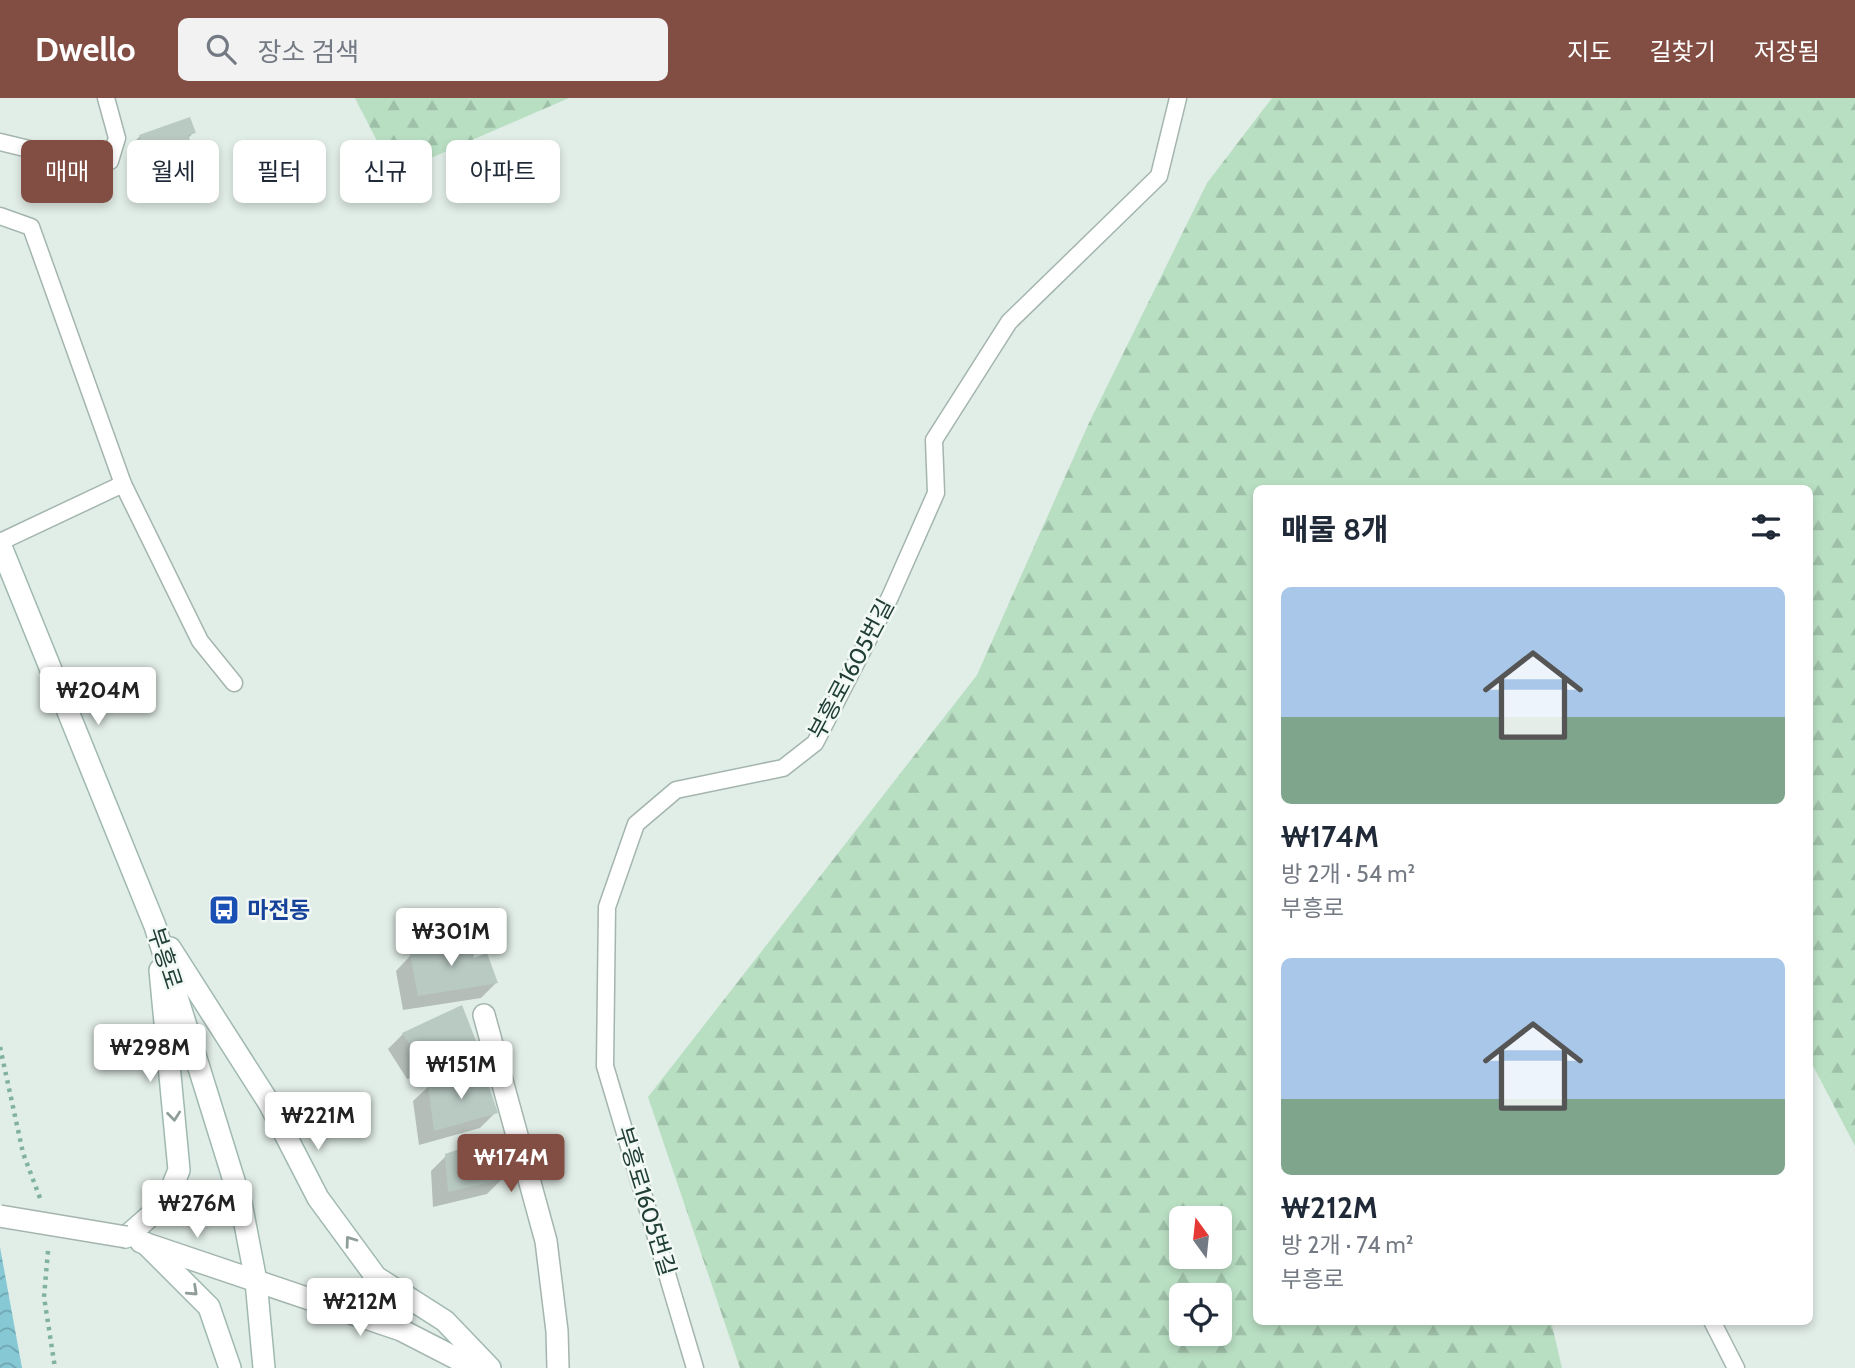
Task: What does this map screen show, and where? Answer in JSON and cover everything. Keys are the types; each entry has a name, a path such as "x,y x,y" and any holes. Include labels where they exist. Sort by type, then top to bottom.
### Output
{"main road":[{"name":"부흥로","path":"0,543 155,926 241,1203 256,1281 264,1368"},
{"path":"135,1240 166,1202 180,1170 155,926"},
{"path":"155,926 269,1103 318,1198 376,1277 445,1321 490,1368"},
{"path":"484,1015 546,1241 557,1331 558,1368"},
{"path":"0,1216 135,1240 401,1330 475,1368"},
{"path":"135,1240 209,1307 230,1368"}],"lane":[{"path":"0,142 66,158 110,161 117,138 106,98"},
{"name":"부흥로1605번길","path":"695,1368 605,1066 607,907 636,824 676,790 783,768 815,743 890,597 936,493 934,440 1009,322 1159,176 1178,98"},
{"path":"0,216 31,227 123,484 200,641 234,684"},
{"path":"0,543 123,484"},
{"path":"1714,1325 1736,1368"}],"green space":[{"path":"355,98 569,98 472,140 446,140 446,151 432,157 432,140 377,140"},
{"path":"1272,98 1855,98 1855,1146 1813,1066 1813,485 1253,485 1253,1325 1552,1325 1562,1368 740,1368 648,1097 977,675 1088,425 1207,183"}],"water":[{"path":"0,1247 22,1368 0,1368"}],"building":[{"path":"190,117 196,133 188,135 190,140 141,140 139,135"},
{"path":"470,934 474,958 487,953 498,983 418,996 410,954"},
{"path":"462,1005 480,1051 423,1065 402,1033"},
{"path":"484,1072 498,1113 434,1131 428,1084"},
{"path":"495,1137 505,1179 448,1192 445,1154"}],"place":[{"name":"마전동","path":"224,910"}]}
